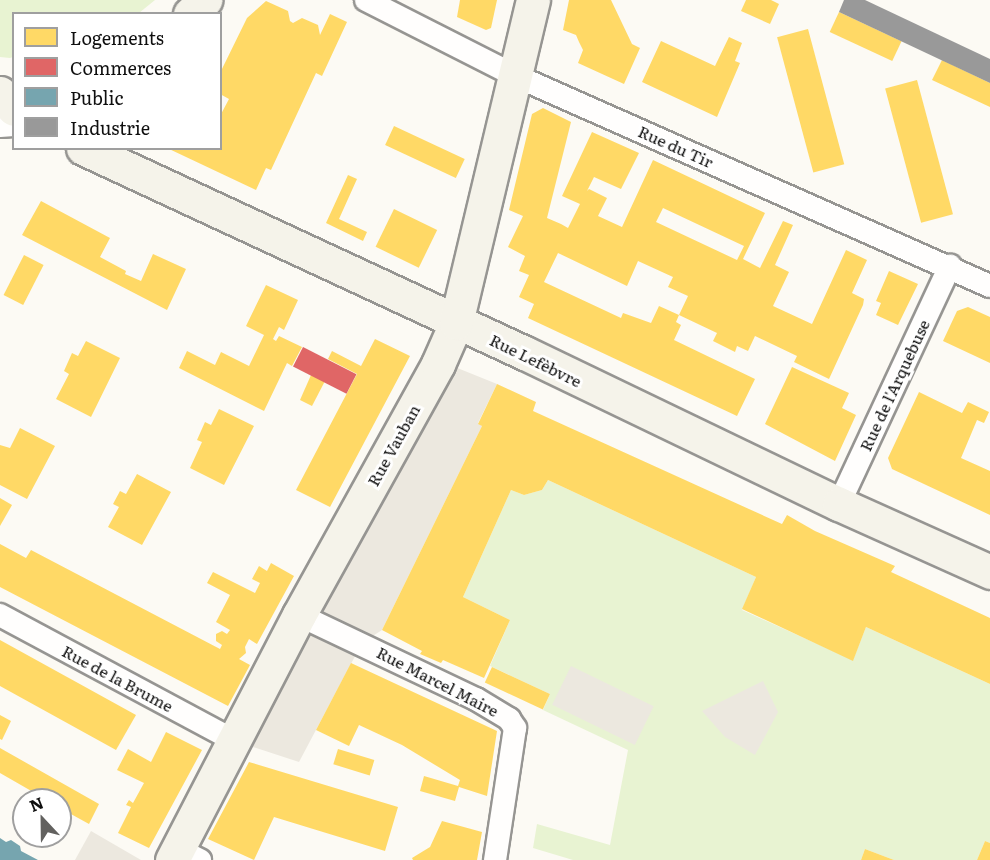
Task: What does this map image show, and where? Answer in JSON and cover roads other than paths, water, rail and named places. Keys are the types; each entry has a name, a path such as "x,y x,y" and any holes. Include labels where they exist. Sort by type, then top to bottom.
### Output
{"main road":[{"path":"191,12 205,0"},
{"name":"Rue Vauban","path":"183,856 235,741 299,615 433,373 456,323 533,0"},
{"path":"0,91 12,106"},
{"name":"Rue Lefèbvre","path":"92,150 118,156 456,323 839,504 990,572"}],"street":[{"name":"Rue du Tir","path":"366,0 516,76 950,266 990,286"},
{"name":"Rue de l'Arquebuse","path":"839,504 950,266"},
{"name":"Rue de la Brume","path":"0,615 235,741"},
{"name":"Rue Marcel Maire","path":"299,615 476,699 509,719 515,728 495,860"}]}
